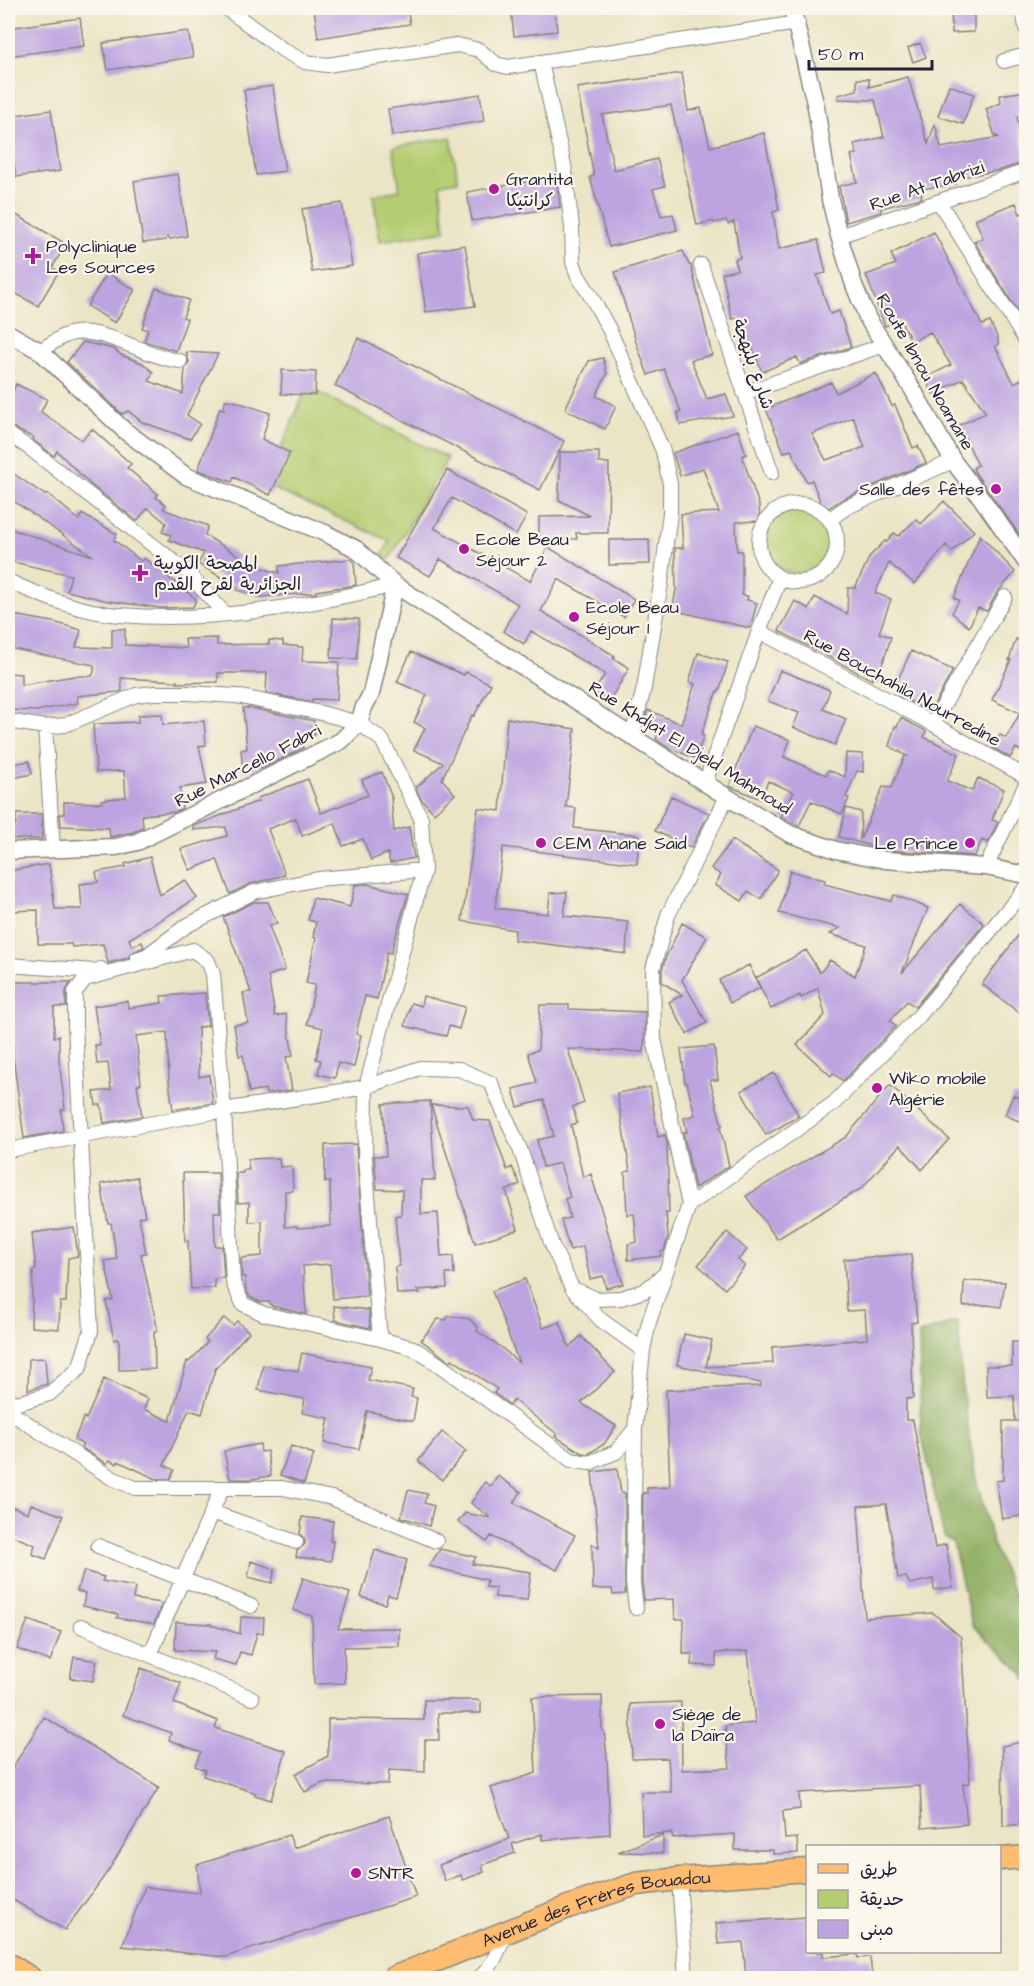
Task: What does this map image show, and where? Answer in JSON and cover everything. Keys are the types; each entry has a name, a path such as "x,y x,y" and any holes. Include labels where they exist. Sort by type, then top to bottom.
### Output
{"main road":[{"path":"1001,1859 1026,1857"},
{"name":"Avenue des Frères Bouadou","path":"393,1978 568,1906 636,1884 806,1870"},
{"path":"8,1964 30,1978"}],"street":[{"path":"226,8 283,50 305,62 327,65 457,45 479,50 496,64 508,66 541,62 795,15"},
{"path":"1023,8 1026,28"},
{"name":"Route Ibnou Noamane","path":"795,15 816,106 839,236 854,285 868,319 913,390 953,461 1026,562"},
{"path":"1005,61 1026,55"},
{"path":"541,62 564,165 572,227 573,262 578,276 609,329 663,451 670,484 670,513 661,583 644,688 632,736"},
{"name":"Rue At Tabrizi","path":"839,236 1026,171"},
{"path":"939,202 1026,341"},
{"name":"شارع بلبهجة","path":"701,265 772,473"},
{"path":"40,351 64,336 78,332 101,334 164,359 180,360"},
{"name":"Rue Khdjat El Djeld Mahmoud","path":"8,333 40,351 125,430 186,476 325,532 356,549 395,585 727,797 790,834 836,850 885,860 986,867 1026,875"},
{"path":"744,393 884,345"},
{"path":"8,434 28,447 187,572 225,614"},
{"path":"830,519 847,507 953,461"},
{"path":"798,503 812,506 830,519 835,530 837,549 832,562 824,572 812,580 799,582 780,578 768,570 761,558 758,544 760,531 767,518 777,509 798,503"},
{"path":"705,783 780,578"},
{"path":"8,581 41,596 77,607 119,615 205,617 327,601 395,585"},
{"name":"Rue Marcello Fabri","path":"8,851 116,847 150,837 341,741 359,723 375,681 395,585"},
{"path":"933,724 1005,597"},
{"name":"Rue Bouchahila Nourredine","path":"759,631 933,724 1026,777"},
{"path":"8,721 45,727 65,724 136,695 155,693 236,696 359,723 382,740 420,818 424,870 366,1087 365,1159 380,1339"},
{"path":"45,727 53,848"},
{"path":"986,867 1026,784"},
{"path":"636,1608 633,1583 636,1429 643,1350 649,1322 689,1205 654,1039 653,969 668,915 727,797"},
{"path":"8,965 95,971 146,956 186,926 254,892 318,879 424,870"},
{"path":"689,1205 834,1103 919,1016 1026,888"},
{"path":"8,1401 18,1402 50,1394 79,1369 91,1331 75,992 85,979 193,950 208,961 213,974 224,1110 233,1283 243,1304 264,1314 412,1348 438,1364 571,1460 588,1463 616,1452 636,1429"},
{"path":"8,1150 224,1110 366,1087 420,1068 459,1069 491,1083 520,1149 552,1245 572,1288 601,1320 643,1350"},
{"path":"572,1288 596,1299 621,1298 644,1291 665,1274"},
{"path":"8,1411 112,1478 135,1488 282,1488 332,1498 436,1541"},
{"path":"150,1655 222,1488"},
{"path":"212,1512 296,1542"},
{"path":"98,1546 251,1606"},
{"path":"81,1626 252,1698"},
{"path":"680,1879 686,1978"},
{"path":"479,1978 498,1951 506,1931"}],"green space":[{"path":"451,137 458,181 440,184 445,231 380,241 373,195 400,190 393,147"},
{"path":"307,387 448,458 389,560 382,555 390,541 265,485"},
{"path":"797,511 809,513 819,520 826,530 828,542 826,554 819,564 809,571 797,573 785,571 775,564 768,554 766,542 768,530 775,520 785,513"},
{"path":"958,1321 963,1394 976,1479 994,1548 1026,1622 1026,1680 1024,1674 972,1625 953,1543 944,1537 921,1432 919,1334"}],"building":[{"path":"407,8 410,24 318,38 314,9"},
{"path":"511,8 555,8 557,31 514,36"},
{"path":"974,9 974,32 952,33 951,10"},
{"path":"80,18 84,46 8,56 8,28"},
{"path":"188,31 193,57 108,70 103,43"},
{"path":"920,43 926,57 913,62 908,48"},
{"path":"682,73 688,111 701,108 710,147 764,133 779,210 773,212 779,249 818,240 826,273 817,275 830,314 839,311 851,347 800,364 797,357 762,372 751,344 746,345 740,318 732,319 722,273 737,270 735,259 740,258 734,222 728,224 726,220 714,223 713,221 697,225 671,105 602,115 614,170 657,159 665,186 653,189 661,216 673,214 677,230 609,247 590,177 594,176 577,88"},
{"path":"908,77 928,144 935,124 941,148 999,137 995,136 986,109 1001,103 1000,95 1026,91 1026,115 1017,117 1026,162 1001,170 956,178 956,184 920,189 922,198 881,208 881,212 846,222 839,186 857,182 851,155 857,154 854,144 884,137 875,100 838,99 838,95 857,90 857,79 869,79 869,87"},
{"path":"949,85 974,94 963,124 938,116"},
{"path":"273,86 285,171 256,175 244,90"},
{"path":"480,94 484,121 392,136 388,109"},
{"path":"51,110 60,171 16,177 8,116"},
{"path":"178,174 187,236 170,239 167,237 166,240 143,243 134,181"},
{"path":"556,177 560,207 472,221 467,192"},
{"path":"342,203 352,266 312,272 302,209"},
{"path":"1016,203 1020,214 1026,212 1026,325 974,241 983,238 975,219"},
{"name":"Polyclinique Les Sources","path":"8,210 66,244 52,268 59,271 38,306 8,289"},
{"path":"934,232 982,325 990,322 998,339 998,345 995,346 1014,383 1026,377 1026,544 976,474 973,468 978,465 959,425 986,413 963,379 933,394 925,378 951,365 930,332 912,342 900,320 885,326 866,275 896,264 891,254"},
{"path":"465,245 475,306 426,312 417,253"},
{"path":"683,251 691,265 712,355 691,360 707,399 726,394 733,416 680,425 678,412 681,412 664,369 648,375 615,272"},
{"path":"107,273 135,290 115,323 87,306"},
{"path":"156,288 189,300 183,317 187,319 176,351 144,341 148,330 142,328"},
{"path":"358,338 564,441 540,490 335,386"},
{"path":"83,342 114,349 121,355 142,363 153,372 149,381 183,394 185,368 189,362 186,352 218,354 187,415 200,424 190,439 142,422 128,411 122,414 67,362"},
{"path":"603,358 607,374 596,396 616,406 605,429 565,409 589,361"},
{"path":"282,370 316,372 315,395 281,394"},
{"path":"876,373 892,406 895,405 913,448 918,446 926,463 843,499 824,511 812,480 807,482 791,450 784,452 766,409 831,382 836,393","holes":["853,417 865,447 826,460 812,434"]},
{"path":"16,384 47,399 41,412 82,440 92,429 131,464 127,468 158,494 156,497 166,505 163,509 208,526 205,535 239,556 236,561 279,573 279,566 351,559 354,562 356,585 316,591 316,593 262,597 237,590 238,587 198,564 204,553 169,540 171,535 162,532 166,523 148,508 137,521 91,485 57,451 54,456 33,440 34,438 8,425 8,390 12,393"},
{"path":"225,400 270,413 262,439 290,453 270,495 234,477 232,482 198,470 220,408 224,409"},
{"path":"738,430 746,454 742,456 759,505 760,521 736,522 737,551 742,551 742,595 748,596 747,600 757,603 750,628 672,610 676,590 675,548 683,548 681,514 719,512 703,468 680,476 673,453"},
{"path":"560,452 599,452 599,463 609,463 608,533 576,533 577,539 539,539 539,517 590,516 559,500"},
{"path":"8,470 45,495 47,493 79,520 82,514 117,534 114,540 141,561 144,558 196,599 193,607 161,608 108,601 67,591 71,575 8,561 8,528 93,556 8,497"},
{"path":"447,470 527,515 516,535 452,498 434,528 530,581 548,547 634,599 624,617 558,579 541,611 615,656 613,658 629,668 610,700 594,692 605,674 531,631 524,644 503,631 518,604 440,559 430,576 396,558"},
{"path":"944,501 974,531 952,552 946,545 915,584 889,563 875,593 891,599 879,633 891,637 878,678 873,676 872,680 779,631 795,601 809,609 815,597 847,614 848,588 855,588 870,556 894,533 899,536 916,519 921,524"},
{"path":"980,535 1015,572 997,593 987,611 978,608 969,627 952,613 959,600 954,598"},
{"path":"649,539 650,564 609,565 609,540"},
{"path":"8,614 53,622 81,630 76,647 112,648 112,629 125,629 125,645 186,648 185,639 217,638 217,645 269,644 269,640 283,641 283,645 303,647 302,661 339,662 337,700 312,699 312,702 266,693 267,673 218,673 218,682 177,683 177,681 121,678 122,691 119,692 77,696 78,703 36,711 8,710 8,673 21,674 21,685 74,676 92,676 94,665 8,648"},
{"path":"333,618 359,619 357,659 331,658"},
{"path":"1016,639 1026,642 1026,754 1016,748 1010,758 993,748 1000,735 1006,738 1020,713 992,700 1011,660 1009,660"},
{"path":"911,651 953,670 930,712 898,695 900,689 895,686"},
{"path":"411,652 464,675 466,672 491,684 474,716 472,715 442,779 455,794 434,813 421,799 416,788 443,763 414,750 425,728 414,722 427,695 397,682"},
{"path":"698,653 728,662 719,692 717,691 701,735 704,736 695,758 669,748 656,739 660,730 644,724 648,710 681,724 695,684 689,682"},
{"path":"780,670 830,690 823,709 846,719 835,745 793,727 799,713 768,701"},
{"path":"243,708 314,721 315,735 302,736 303,748 263,768 243,771 241,750 247,749"},
{"path":"162,714 163,725 204,721 206,745 199,746 207,784 180,788 182,808 175,812 142,815 143,827 133,832 110,837 109,828 61,826 60,814 64,814 64,802 102,803 101,800 126,797 124,771 96,772 93,724 138,722 138,715"},
{"path":"507,718 575,729 566,807 576,808 574,828 639,835 637,864 503,847 495,908 548,914 550,893 567,892 564,916 628,922 626,954 514,940 515,930 462,921 478,808 500,811"},
{"path":"901,718 926,731 924,737 959,754 947,781 972,791 978,778 1004,789 992,820 998,822 988,843 982,840 975,856 886,850 839,837 846,808 861,812 860,840 883,787 891,788 907,756 889,746 895,726 897,727"},
{"path":"753,726 790,740 784,757 826,775 828,770 845,777 846,753 863,754 863,772 857,771 846,797 849,798 842,814 811,801 799,826 781,817 794,792 768,781 761,799 729,786"},
{"path":"29,761 32,774 8,779 8,765"},
{"path":"382,772 392,798 394,831 409,827 414,858 390,863 388,853 371,860 363,839 343,846 335,823 302,836 296,818 268,829 285,875 250,884 230,894 217,859 190,870 181,849 227,836 226,827 193,830 193,826 259,801 258,798 308,779 321,813 368,795 362,780"},
{"path":"671,796 709,813 691,848 655,831"},
{"path":"16,814 42,814 42,839 8,839 8,826 16,825"},
{"path":"732,840 778,870 761,899 748,891 742,901 715,885 721,875 711,868"},
{"path":"150,857 160,895 185,880 197,898 129,939 132,946 142,942 144,947 131,953 128,958 108,963 103,944 72,947 71,944 38,944 38,910 8,911 8,871 49,864 55,909 82,909 80,884 98,882 96,872 126,867 125,864"},
{"path":"790,871 825,880 824,884 891,901 894,895 928,908 902,973 960,904 984,924 915,1007 907,1001 890,1021 896,1026 843,1081 833,1073 831,1076 797,1045 825,1015 818,988 801,998 800,995 771,1009 756,978 806,950 820,973 830,960 855,976 866,945 830,934 840,928 779,913"},
{"path":"367,884 408,894 391,953 387,952 377,999 365,996 356,1034 361,1035 354,1067 338,1063 335,1078 318,1074 321,1060 316,1059 323,1028 307,1024 315,985 306,983 316,938 313,937 316,922 308,920 313,898 350,907 355,885"},
{"path":"254,902 268,902 277,923 269,926 285,970 268,976 275,1016 286,1014 293,1056 286,1057 292,1090 266,1094 265,1089 249,1092 243,1055 239,1056 234,1025 248,1023 243,993 251,992 223,917"},
{"path":"682,923 707,937 682,980 707,1023 687,1034 669,1002 682,995 662,982 662,970 666,957"},
{"path":"1026,925 1026,1018 982,984"},
{"path":"749,965 760,988 730,1003 719,980"},
{"path":"8,982 71,982 66,991 66,1007 54,1007 54,1037 59,1036 59,1060 65,1109 61,1110 63,1131 24,1138 13,1056 13,1015 8,1015"},
{"path":"205,993 208,1026 198,1027 199,1077 209,1075 213,1103 173,1110 169,1082 167,1032 136,1036 141,1084 137,1085 142,1116 104,1123 101,1105 96,1105 94,1092 111,1090 108,1063 97,1064 95,1045 100,1045 94,1006 127,1001 128,1008 162,1003 161,996"},
{"path":"423,996 465,1007 459,1029 449,1026 446,1036 405,1026 411,1003 421,1006"},
{"path":"540,1005 569,1005 569,1009 645,1012 644,1052 568,1049 584,1103 573,1107 577,1123 571,1125 583,1177 591,1174 623,1284 606,1288 603,1276 590,1279 583,1246 570,1250 561,1220 570,1218 565,1199 570,1197 560,1163 543,1167 537,1140 554,1136 544,1100 518,1107 513,1089 537,1083 528,1053 538,1050"},
{"path":"714,1046 718,1080 710,1080 729,1166 695,1188 683,1132 687,1132 684,1118 695,1115 687,1083 685,1083 681,1049"},
{"path":"774,1073 799,1116 766,1135 741,1091"},
{"path":"890,1085 949,1139 922,1170 900,1145 862,1188 777,1239 746,1196 846,1137"},
{"path":"650,1087 658,1137 665,1135 667,1142 668,1237 661,1256 628,1260 628,1244 637,1242 634,1214 627,1215 625,1172 630,1171 617,1093"},
{"path":"1013,1095 1026,1101 1026,1124 1005,1115"},
{"path":"430,1101 435,1180 421,1180 421,1214 438,1213 441,1257 453,1256 454,1274 446,1274 447,1288 397,1294 395,1267 399,1266 395,1216 401,1215 402,1190 377,1189 374,1156 386,1156 383,1104"},
{"path":"431,1105 468,1106 473,1120 490,1121 507,1170 512,1167 520,1184 506,1191 518,1229 475,1243"},
{"path":"356,1144 367,1296 333,1299 330,1264 303,1266 306,1314 272,1306 269,1302 260,1302 250,1297 246,1290 245,1277 242,1277 241,1258 262,1256 262,1221 249,1222 249,1202 238,1203 236,1173 249,1170 248,1159 279,1158 280,1167 292,1166 293,1191 285,1191 285,1227 331,1226 330,1182 325,1182 325,1145"},
{"path":"183,1173 218,1173 220,1212 214,1212 215,1246 222,1246 224,1278 214,1279 215,1288 191,1289 188,1241 185,1241"},
{"path":"137,1177 145,1216 139,1217 146,1253 141,1254 158,1331 154,1331 155,1369 119,1370 119,1339 114,1340 106,1301 113,1300 105,1261 117,1259 101,1184"},
{"path":"74,1227 78,1256 68,1258 66,1302 60,1302 59,1329 31,1327 33,1270 36,1270 32,1233"},
{"path":"727,1232 747,1250 738,1260 745,1266 725,1289 698,1265"},
{"path":"911,1254 917,1322 911,1323 913,1398 906,1399 906,1420 913,1420 935,1548 946,1544 953,1587 934,1590 933,1579 910,1584 906,1577 898,1578 886,1504 858,1506 865,1618 933,1613 961,1637 970,1783 963,1784 967,1824 922,1828 920,1786 799,1793 800,1809 783,1811 785,1839 797,1838 798,1853 773,1854 773,1850 735,1850 735,1834 673,1838 671,1833 642,1835 641,1792 671,1792 668,1758 632,1759 630,1704 681,1702 682,1770 730,1768 725,1726 755,1723 748,1651 716,1653 716,1666 691,1665 692,1654 683,1654 684,1619 675,1619 674,1599 644,1600 642,1583 643,1493 647,1493 647,1488 670,1487 666,1390 761,1386 761,1383 677,1365 684,1334 712,1340 706,1367 773,1363 772,1347 867,1339 865,1310 847,1311 844,1259"},
{"path":"525,1279 543,1328 560,1322 569,1347 581,1336 615,1372 581,1403 616,1426 604,1444 588,1454 582,1453 555,1436 557,1434 514,1400 510,1405 494,1393 497,1389 452,1359 450,1362 421,1340 438,1319 446,1320 449,1316 469,1319 478,1327 477,1331 519,1363 492,1291"},
{"path":"964,1281 1005,1282 1001,1307 963,1306"},
{"path":"334,1306 369,1310 370,1328 335,1320"},
{"path":"224,1318 233,1325 237,1321 249,1332 215,1369 202,1414 189,1410 164,1465 174,1470 170,1479 156,1479 118,1461 117,1464 109,1460 107,1464 74,1440 104,1379 148,1399 144,1409 170,1421 187,1361 189,1362 208,1342 205,1339"},
{"path":"1012,1342 1026,1342 1026,1421 1015,1421 1014,1396 987,1397 986,1366 1012,1366"},
{"path":"302,1353 371,1367 368,1380 413,1389 411,1397 417,1398 413,1421 367,1411 359,1449 324,1443 329,1418 302,1413 305,1399 258,1390 263,1365 298,1371"},
{"path":"45,1358 47,1384 28,1390 29,1359"},
{"path":"1003,1421 1026,1421 1026,1515 1002,1519 996,1481 1003,1480"},
{"path":"442,1432 466,1451 442,1480 418,1461"},
{"path":"260,1444 261,1452 267,1451 271,1476 230,1479 224,1451"},
{"path":"291,1446 314,1454 304,1483 280,1475"},
{"path":"617,1469 621,1493 625,1493 625,1594 613,1595 612,1589 593,1589 592,1544 599,1548 592,1472"},
{"path":"498,1476 521,1492 514,1503 575,1535 557,1570 491,1536 487,1542 458,1522 465,1513 491,1518 471,1503 485,1482 491,1486"},
{"path":"408,1490 427,1494 424,1503 434,1506 429,1526 401,1517"},
{"path":"31,1504 63,1516 46,1559 32,1554 35,1545 8,1534 8,1520 13,1507 28,1513"},
{"path":"302,1517 333,1521 330,1541 333,1541 331,1561 296,1557 297,1551 305,1544 300,1534"},
{"path":"440,1549 476,1557 472,1564 531,1572 527,1600 495,1597 496,1588 486,1587 487,1580 429,1566"},
{"path":"375,1550 407,1560 396,1597 388,1595 385,1604 361,1597"},
{"path":"251,1561 275,1569 272,1583 248,1577"},
{"path":"84,1571 104,1577 102,1581 135,1587 133,1599 162,1603 154,1624 117,1618 118,1614 83,1606 85,1593 77,1591"},
{"path":"303,1578 350,1593 338,1629 399,1628 399,1646 344,1647 345,1683 314,1684 312,1616 293,1610"},
{"path":"241,1617 264,1618 263,1633 257,1633 251,1655 240,1652 236,1665 213,1659 215,1652 175,1650 176,1622 211,1624 240,1634"},
{"path":"28,1620 61,1632 50,1661 17,1649"},
{"path":"74,1657 97,1661 93,1681 70,1678"},
{"path":"141,1668 181,1683 174,1703 218,1721 215,1728 286,1751 271,1800 203,1776 205,1770 195,1766 201,1752 169,1740 171,1733 123,1715"},
{"path":"602,1696 602,1731 604,1731 607,1757 610,1834 542,1840 542,1834 512,1844 515,1853 482,1865 484,1872 463,1880 461,1875 445,1881 439,1865 509,1839 491,1788 536,1773 532,1697"},
{"path":"424,1700 477,1700 481,1702 481,1713 438,1713 439,1740 425,1740 425,1772 389,1770 388,1784 322,1783 305,1792 295,1774 328,1756 328,1719 424,1720"},
{"path":"44,1717 159,1787 108,1871 65,1930 8,1897 8,1775"},
{"path":"1026,1741 1026,1824 1003,1826 1002,1746"},
{"path":"389,1816 416,1897 225,1957 122,1946 145,1887 200,1893 197,1865 289,1835 294,1848"},
{"path":"663,1835 663,1853 618,1852"},
{"path":"806,1917 806,1953 823,1953 823,1957 857,1954 858,1958 870,1957 872,1976 746,1978 743,1942 718,1944 716,1923"}],"place":[{"name":"Grantita كرانتيكا","path":"494,189"},
{"name":"Polyclinique Les Sources","path":"33,256"},
{"name":"Salle des fêtes","path":"996,489"},
{"name":"Ecole Beau Séjour 2","path":"464,549"},
{"name":"المصحة الكوبية الجزائرية لقرح القدم","path":"140,573"},
{"name":"Ecole Beau Séjour 1","path":"574,617"},
{"name":"CEM Anane Said","path":"541,843"},
{"name":"Le Prince","path":"970,843"},
{"name":"Wiko mobile Algérie","path":"877,1088"},
{"name":"Siège de la Daïra","path":"660,1724"},
{"name":"SNTR","path":"356,1873"}]}
